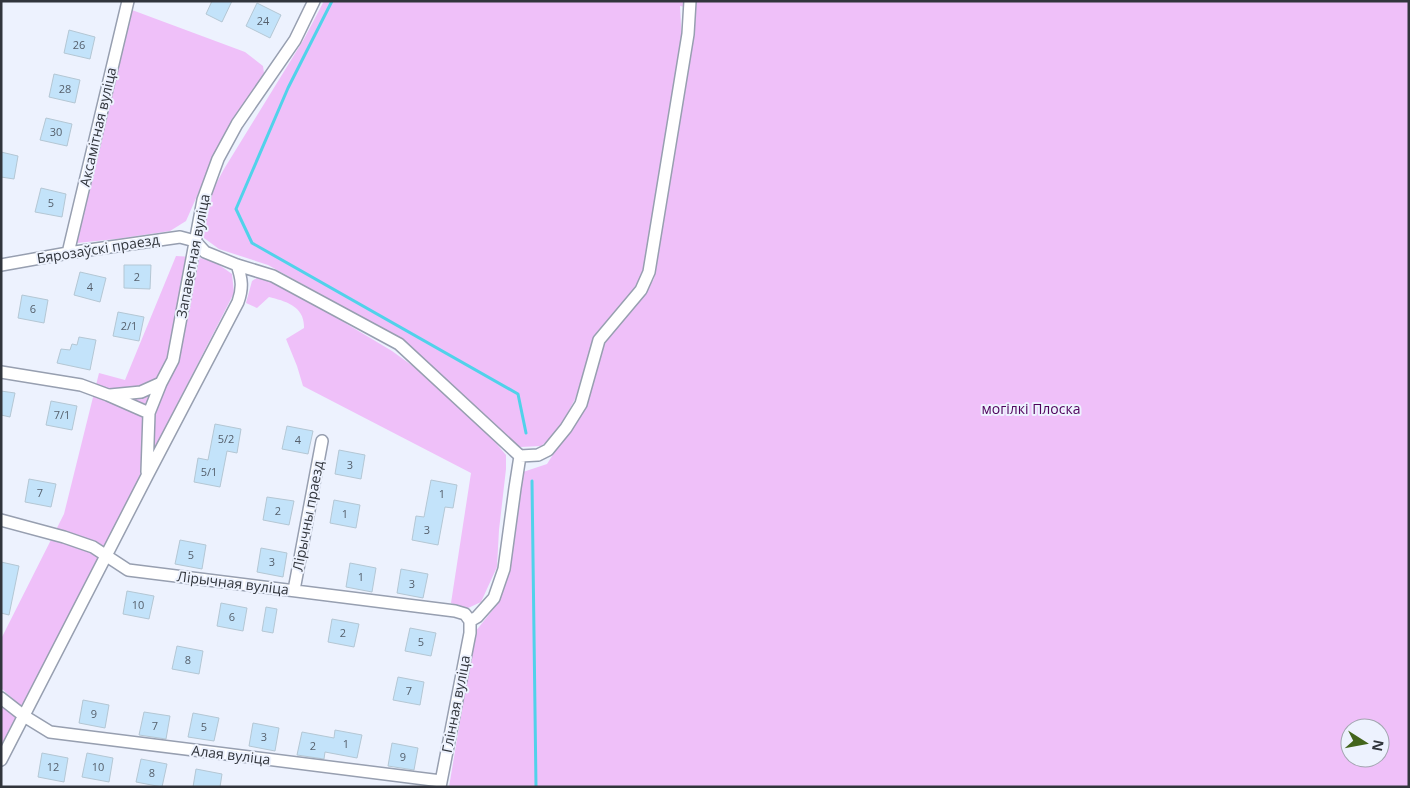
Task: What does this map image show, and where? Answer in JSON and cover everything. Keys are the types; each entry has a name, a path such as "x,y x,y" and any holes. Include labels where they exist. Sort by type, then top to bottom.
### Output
{"street":[{"name":"Аксамітная вуліца","path":"68,253 128,1"},
{"name":"Запаветная вуліца","path":"147,476 149,413 173,360 203,200 218,159 237,124 295,40 314,1"},
{"path":"195,241 205,252 237,265 273,276 399,344 520,456 538,455 548,450 566,428 581,404 599,340 641,290 649,272 688,34 690,1"},
{"name":"Бярозаўскі праезд","path":"1,265 68,253 180,237 195,241"},
{"path":"1,760 238,302 242,291 242,279 237,265"},
{"path":"1,372 80,385 149,413"},
{"path":"108,395 141,392 161,383"},
{"name":"Лірычны праезд","path":"294,590 322,441"},
{"path":"470,621 477,617 494,598 504,569 520,456"},
{"name":"Лірычная вуліца","path":"1,520 93,547 128,570 455,611 465,614 470,621"},
{"name":"Глінная вуліца","path":"441,784 470,633 470,621"},
{"name":"Алая вуліца","path":"1,698 24,716 50,732 441,784"}],"green space":[{"name":"могілкі Плоска","path":"324,1 1409,1 1409,787 449,787 475,632 499,602 507,578 523,472 547,464 584,406 606,339 635,306 654,279 692,47 696,9 680,6 682,44 645,271 628,298 597,332 575,399 557,433 541,446 520,447 516,445 396,336 268,265 219,249 204,238 203,226 210,195 304,39"},
{"path":"132,10 245,52 263,66 264,73 222,139 186,221 170,231 77,243"},
{"path":"176,256 205,259 225,269 232,274 234,293 22,707 1,688 1,639 64,514 99,373 125,380"},
{"path":"261,275 275,281 392,351 417,369 490,436 506,455 497,567 481,602 466,609 451,603 471,473 303,386 286,339 304,328 301,314 293,306 269,297 257,308 246,303 252,281"},
{"path":"1,704 17,717 1,748"}],"building":[{"path":"212,1 232,1 222,22 206,14"},
{"path":"257,3 281,15 270,38 246,26"},
{"path":"69,30 95,37 90,59 64,53"},
{"path":"54,74 80,80 75,103 49,97"},
{"path":"46,118 72,124 67,146 40,140"},
{"path":"1,152 18,156 14,179 1,177"},
{"path":"41,188 66,194 62,217 35,212"},
{"path":"124,265 151,265 150,289 124,288"},
{"path":"80,272 106,278 100,302 74,295"},
{"path":"22,295 48,300 44,323 18,318"},
{"path":"118,312 144,317 139,341 113,336"},
{"path":"79,337 96,340 90,370 57,363 61,349 70,350 72,344 77,345"},
{"path":"1,391 15,393 10,417 1,415"},
{"path":"51,401 77,406 72,430 46,425"},
{"path":"215,424 241,429 237,453 227,451 220,487 194,482 198,458 208,460"},
{"path":"287,426 313,431 308,454 282,449"},
{"path":"339,450 365,455 361,479 335,474"},
{"path":"29,479 56,484 51,507 25,502"},
{"path":"431,480 457,485 453,508 445,507 438,545 412,540 416,516 424,517"},
{"path":"267,497 294,501 289,525 263,520"},
{"path":"334,500 360,505 356,528 330,523"},
{"path":"180,540 206,545 202,569 175,564"},
{"path":"261,548 287,553 283,577 257,572"},
{"path":"1,562 19,566 9,615 1,613"},
{"path":"350,563 376,568 372,592 346,587"},
{"path":"401,569 428,574 423,598 397,593"},
{"path":"127,591 154,596 149,619 123,614"},
{"path":"221,603 247,608 243,631 217,626"},
{"path":"266,607 277,609 273,633 262,631"},
{"path":"332,619 359,624 354,647 328,642"},
{"path":"410,628 436,633 431,656 405,651"},
{"path":"177,646 203,651 199,674 172,669"},
{"path":"398,677 424,682 420,705 393,700"},
{"path":"83,700 109,705 105,728 79,723"},
{"path":"144,712 170,716 166,739 139,735"},
{"path":"193,713 219,718 214,741 188,737"},
{"path":"253,723 279,728 275,751 249,746"},
{"path":"335,730 362,735 357,758 325,752 324,759 297,755 302,732 334,738"},
{"path":"392,743 418,748 414,770 388,766"},
{"path":"42,753 68,758 64,782 38,777"},
{"path":"87,753 113,758 109,782 82,777"},
{"path":"141,759 167,764 162,787 136,782"},
{"path":"196,769 222,774 220,787 193,787"}],"waterway":[{"path":"332,1 288,88 236,209 252,243 518,394 526,433"},
{"path":"532,481 536,787"}]}
